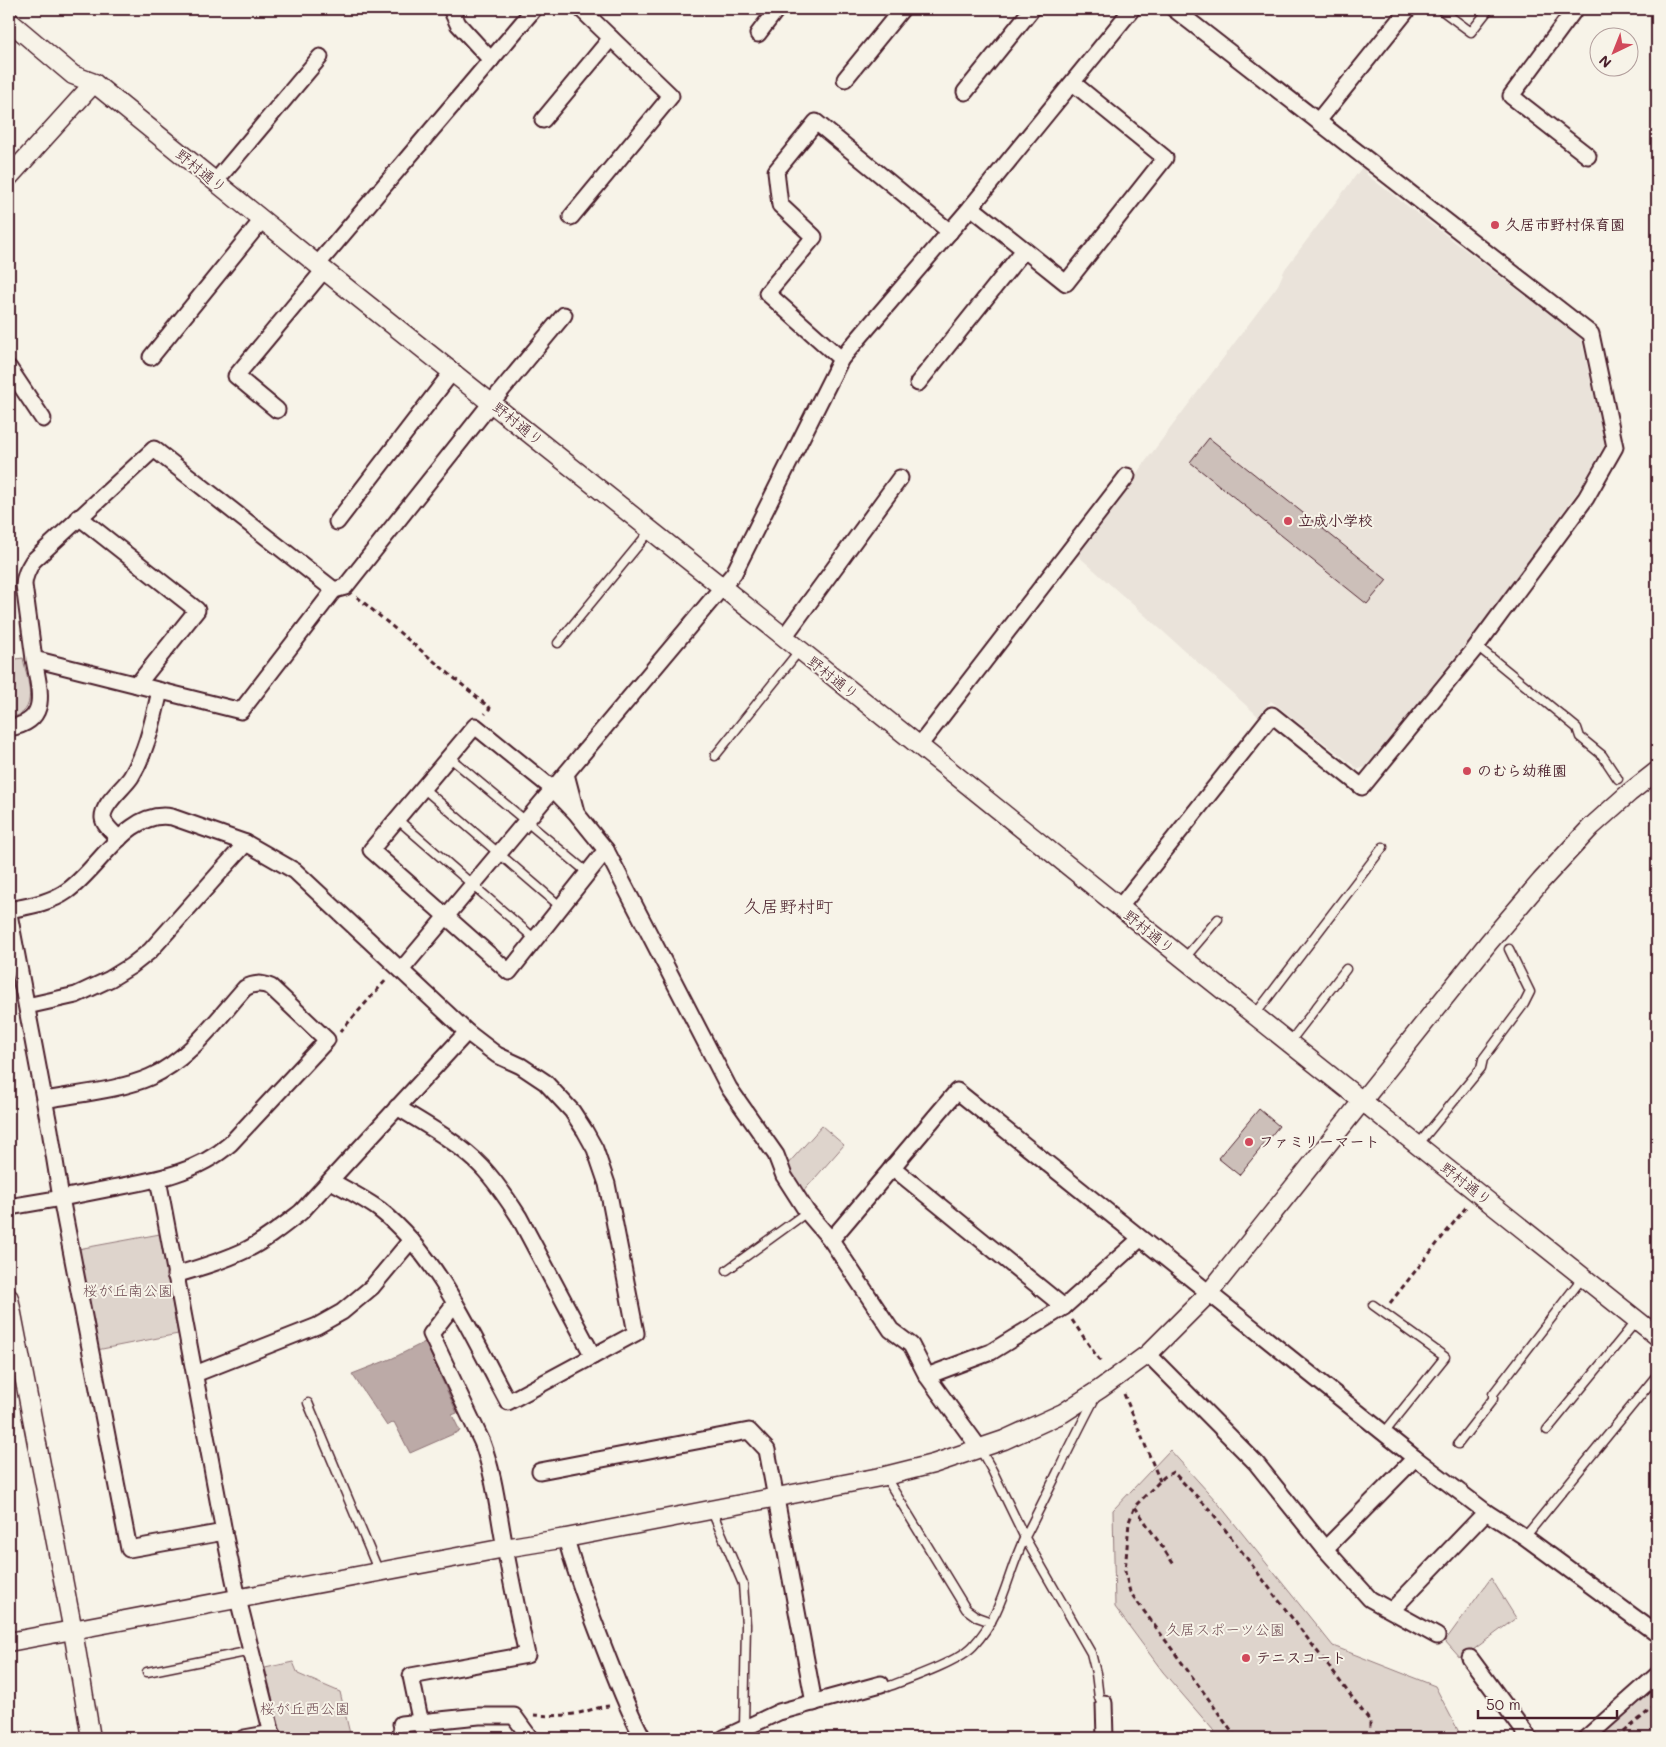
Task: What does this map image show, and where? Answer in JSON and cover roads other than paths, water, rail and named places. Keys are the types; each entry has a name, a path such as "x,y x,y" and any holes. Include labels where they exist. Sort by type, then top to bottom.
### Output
{"street":[{"path":"452,9 458,24 491,60"},
{"path":"277,410 236,376 320,268 534,9"},
{"path":"571,217 671,96 582,9"},
{"path":"758,34 777,9"},
{"path":"846,79 902,9"},
{"path":"965,92 1032,9"},
{"path":"398,966 446,916 734,573 841,358 971,207 1132,9"},
{"path":"1119,908 1272,716 1362,787 1477,646 1586,498 1615,447 1591,334 1174,9"},
{"path":"1318,121 1408,9"},
{"path":"1569,11 1511,96 1588,156"},
{"name":"野村通り","path":"9,21 73,75 94,83 320,268 722,587 1119,908 1657,1336"},
{"path":"543,120 611,38"},
{"path":"215,182 320,57"},
{"path":"9,177 94,83"},
{"path":"971,207 1066,283 1165,158 1073,83"},
{"path":"841,358 767,293 814,237 780,205 776,171 816,122 950,232"},
{"path":"151,357 262,220"},
{"path":"918,383 1024,250"},
{"path":"34,659 241,711 564,315"},
{"path":"9,368 43,420"},
{"path":"337,522 452,372"},
{"path":"9,728 21,726 27,722 38,710 40,697 24,578 33,561 154,449 340,589"},
{"path":"919,746 1127,476"},
{"path":"784,637 900,478"},
{"path":"79,517 197,610 138,685"},
{"path":"119,839 105,824 103,818 104,809 134,770 148,739 160,690"},
{"path":"606,850 509,972 370,850 475,726 553,789 576,813 606,850 729,1088 776,1156 784,1176 807,1212 830,1240 891,1330 910,1345 927,1376 980,1449"},
{"path":"9,1642 566,1538 885,1476 933,1464 980,1449 1004,1440 1063,1412 1100,1389 1148,1354 1209,1293 1541,881 1591,827 1657,771"},
{"path":"566,774 576,813"},
{"path":"9,910 54,899 66,892 85,876 119,839 136,824 153,816 162,815 246,843 296,871 467,1032 497,1055 521,1066 545,1082 572,1111 594,1150 607,1184 636,1333 508,1402 446,1287 410,1240 380,1210 331,1180"},
{"path":"27,1006 76,994 104,982 131,966 150,950 246,843"},
{"path":"9,914 45,1100 61,1198 129,1549 224,1532"},
{"path":"9,1207 158,1179 196,1166 220,1153 243,1131 327,1040 271,987 263,984 250,985 245,988 195,1044 177,1061 163,1070 131,1084 45,1100"},
{"path":"175,1275 247,1250 276,1232 301,1212 467,1032"},
{"path":"830,1240 957,1091 1415,1458 1486,1512 1525,1537 1657,1634"},
{"path":"397,1107 454,1144 482,1167 508,1199 594,1356"},
{"path":"892,1167 1064,1307"},
{"path":"158,1179 224,1532 250,1651 272,1736 244,1738"},
{"path":"927,1376 991,1352 1064,1307 1140,1238"},
{"path":"195,1374 317,1326 342,1312 372,1287 410,1240"},
{"path":"9,1298 73,1630 91,1738"},
{"path":"424,1738 410,1676 527,1655 489,1460 431,1334 455,1303"},
{"path":"1148,1354 1256,1463 1325,1549 1370,1599 1437,1636"},
{"path":"540,1471 749,1432 767,1450 814,1703"},
{"path":"1325,1549 1415,1458"},
{"path":"1392,1610 1486,1512"},
{"path":"566,1538 574,1567 626,1704 643,1738"},
{"path":"1470,1658 1529,1738"},
{"path":"1586,1738 1657,1676"},
{"path":"724,1738 779,1712 881,1684"},
{"path":"1104,1703 1106,1738"},
{"path":"399,1731 421,1721 479,1716 514,1716 530,1738"}],"lane":[{"path":"1440,9 1471,32 1489,9"},
{"path":"558,643 650,531"},
{"path":"1477,646 1577,728 1580,737 1602,755 1618,779"},
{"path":"714,756 799,651"},
{"path":"449,756 588,873"},
{"path":"423,788 561,907"},
{"path":"397,819 535,940"},
{"path":"1254,1016 1383,847"},
{"path":"1184,959 1218,919"},
{"path":"1417,1146 1480,1068 1483,1059 1524,1004 1530,992 1509,949"},
{"path":"1288,1043 1346,969"},
{"path":"727,1270 807,1212"},
{"path":"1458,1444 1492,1399 1493,1394 1583,1277"},
{"path":"1374,1305 1445,1358 1384,1433"},
{"path":"1547,1430 1637,1320"},
{"path":"1525,1537 1657,1375"},
{"path":"881,1684 887,1687 959,1656 972,1647 991,1622 1002,1601 1025,1538 1100,1389"},
{"path":"308,1403 379,1572"},
{"path":"980,1449 1025,1538 1090,1653 1096,1673 1099,1698 1104,1703"},
{"path":"885,1476 966,1609 977,1617 991,1622"},
{"path":"710,1509 743,1584 746,1625 744,1727"},
{"path":"148,1672 250,1651"}],"place":[{"name":"久居市野村保育園","path":"1495,225"},
{"name":"立成小学校","path":"1288,521"},
{"name":"のむら幼稚園","path":"1467,771"},
{"name":"ファミリーマート","path":"1249,1142"},
{"name":"テニスコート","path":"1246,1658"}],"district":[{"name":"久居野村町","path":"788,907"}],"park label":[{"name":"桜が丘南公園","path":"128,1291"},
{"name":"久居スポーツ公園","path":"1225,1630"},
{"name":"桜が丘西公園","path":"305,1709"}]}
